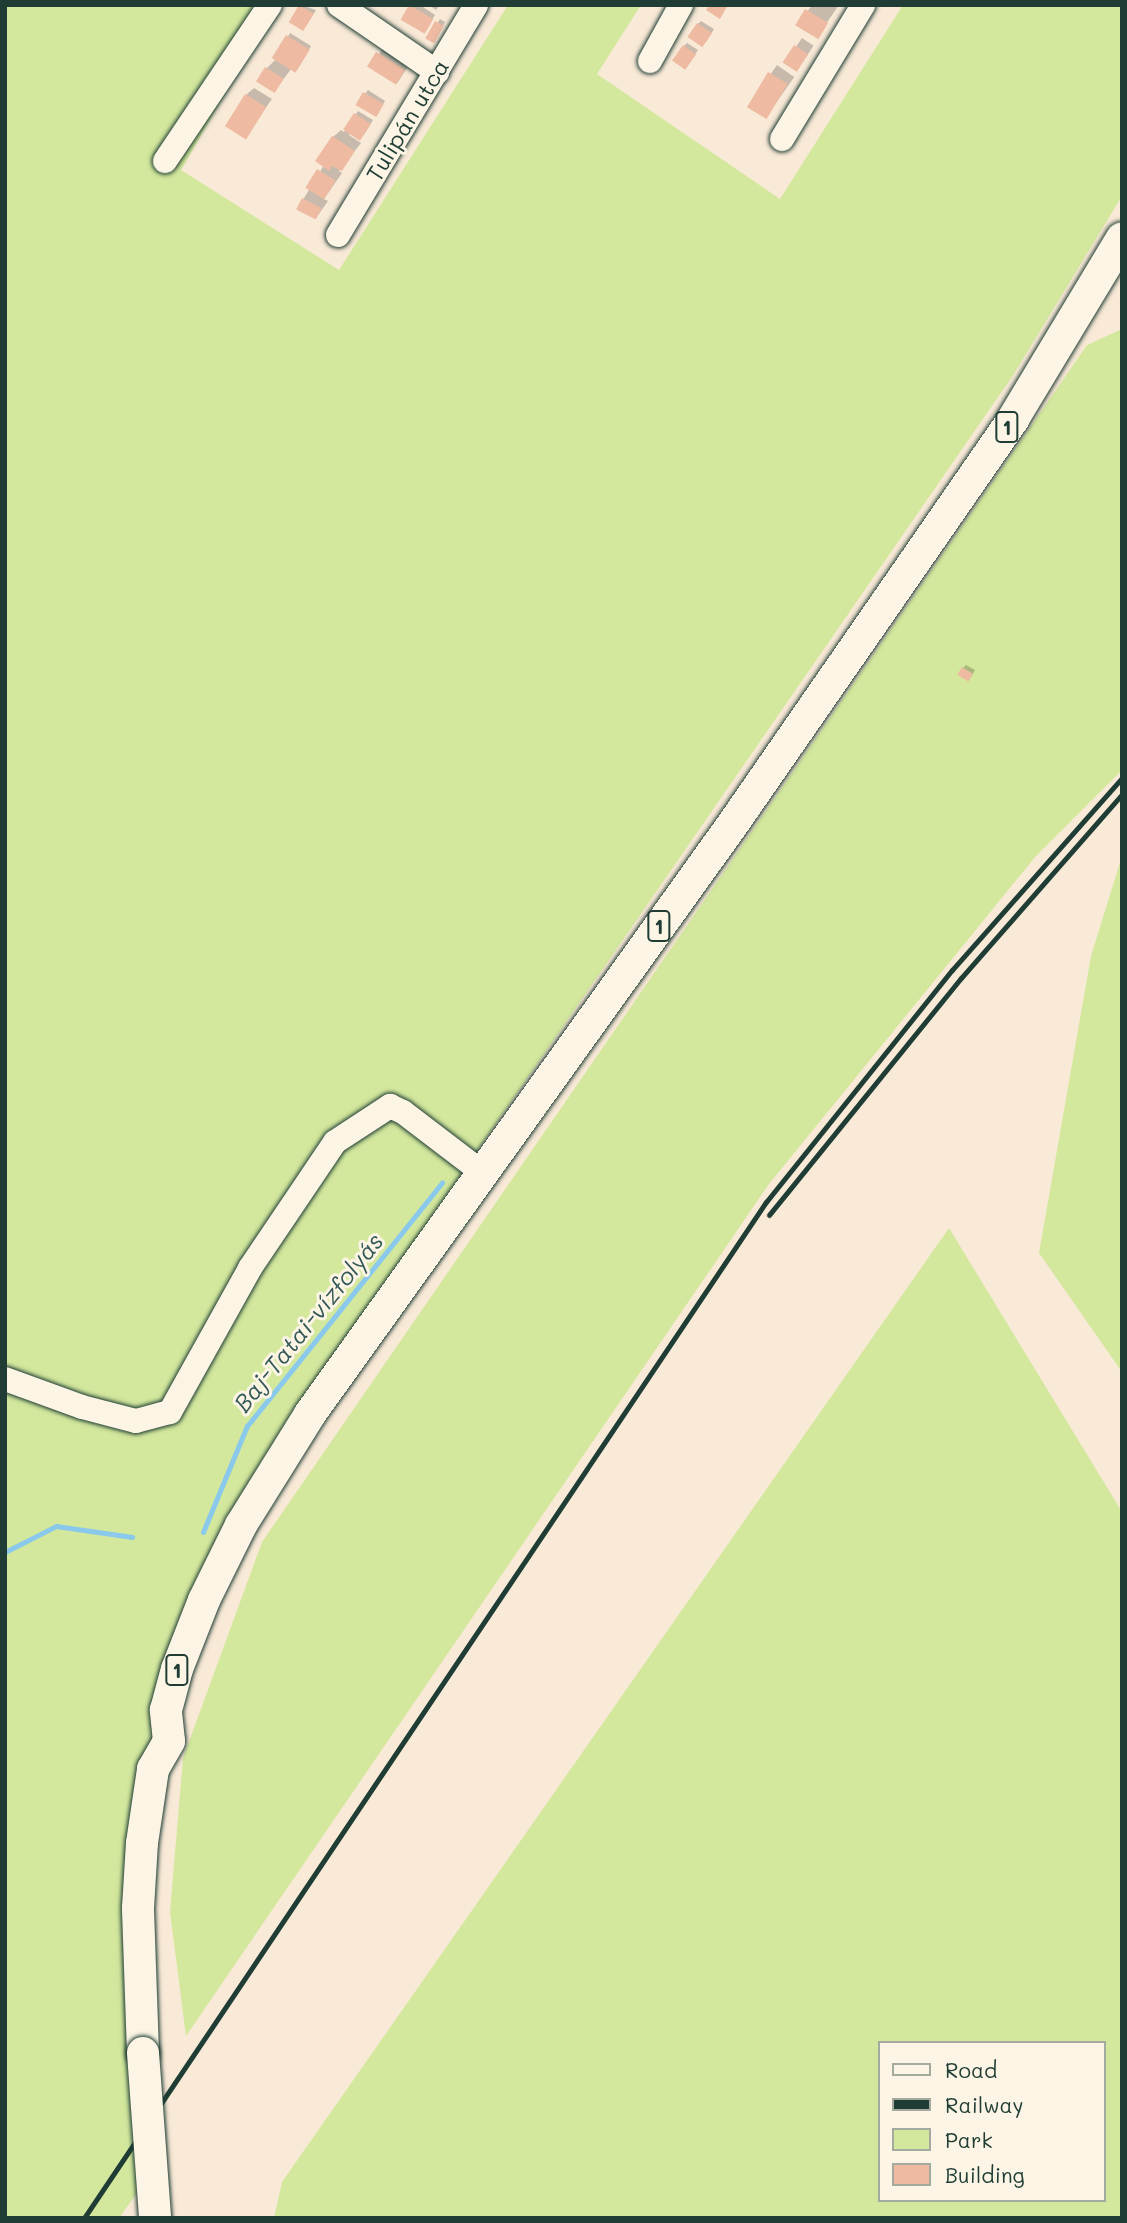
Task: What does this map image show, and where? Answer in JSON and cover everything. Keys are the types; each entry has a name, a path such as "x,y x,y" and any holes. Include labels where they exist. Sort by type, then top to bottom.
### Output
{"main road":[{"name":"1","path":"155,2218 143,2053 138,1908 142,1843 153,1769 169,1741 166,1710 190,1633 229,1548 310,1414 743,809 1013,419 1122,238"}],"street":[{"path":"165,161 270,5"},
{"path":"339,5 437,72"},
{"name":"Tulipán utca","path":"338,235 476,5"},
{"path":"650,61 681,5"},
{"path":"782,139 863,5"},
{"path":"5,1379 82,1407 136,1421 170,1412 250,1268 335,1142 390,1106 403,1112 483,1172"}],"green space":[{"path":"5,5 277,5 181,170 339,270 508,5 641,5 597,74 780,199 903,5 1122,5 1122,196 1012,377 356,1326 233,1519 153,1769 152,2172 119,2218 5,2218"},
{"path":"1122,329 1122,770 1036,856 769,1184 186,2036 170,1912 183,1758 262,1542 1087,345"},
{"path":"1122,856 1122,1372 1039,1253 1091,956"},
{"path":"949,1228 1122,1512 1122,2218 274,2218 282,2182"}],"building":[{"path":"299,5 314,14 303,31 289,22"},
{"path":"409,5 433,19 425,34 400,20"},
{"path":"709,5 728,5 720,19 706,10"},
{"path":"805,9 828,23 818,39 795,25"},
{"path":"435,21 444,26 434,43 425,38"},
{"path":"697,23 712,33 702,47 687,37"},
{"path":"286,35 310,50 295,73 272,58"},
{"path":"683,45 696,54 685,70 672,61"},
{"path":"794,45 808,54 797,72 783,63"},
{"path":"376,52 405,70 396,84 367,66"},
{"path":"265,67 284,79 275,93 256,81"},
{"path":"768,72 788,84 767,119 747,107"},
{"path":"363,92 384,104 376,117 356,105"},
{"path":"245,94 266,107 246,139 225,126"},
{"path":"354,113 371,124 360,141 343,130"},
{"path":"332,136 355,151 342,171 332,166 329,171 315,161"},
{"path":"317,169 336,181 324,199 305,188"},
{"path":"302,198 322,208 316,220 296,210"},
{"path":"962,667 973,674 968,682 957,675"}],"waterway":[{"name":"Baj-Tatai-vízfolyás","path":"203,1532 247,1426 442,1183"},
{"name":"Baj-Tatai-vízfolyás","path":"5,1552 56,1526 132,1537"}],"railway":[{"path":"84,2218 766,1202 952,970 1122,778"},
{"path":"769,1215 961,978 1122,794"}]}
